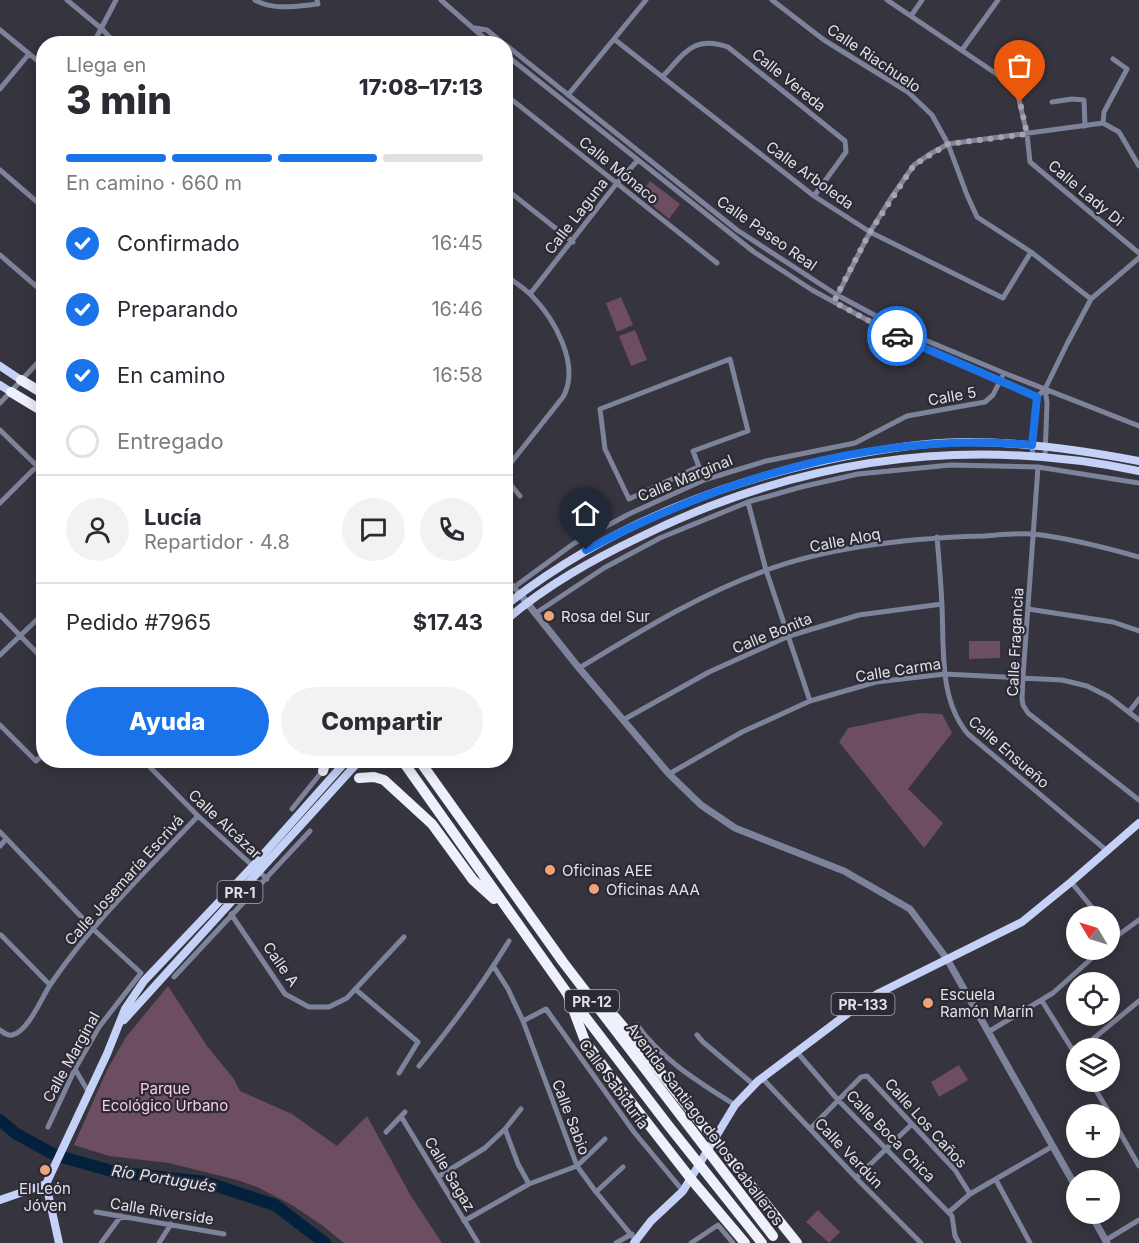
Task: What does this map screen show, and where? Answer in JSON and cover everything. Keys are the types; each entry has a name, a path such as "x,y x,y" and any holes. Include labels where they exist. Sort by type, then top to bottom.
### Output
{"highway":[{"path":"21,380 36,389"},
{"path":"11,392 36,407"},
{"name":"Avenida Santiago de los Caballeros","path":"408,768 567,993 762,1243"},
{"name":"Avenida Santiago de los Caballeros","path":"424,768 579,983 775,1240"},
{"path":"358,778 374,777 384,780 432,824 473,880 509,912"},
{"path":"579,983 615,1017 797,1243"},
{"path":"567,993 585,1041 626,1097 745,1243"}],"main road":[{"path":"0,366 21,380"},
{"path":"0,385 11,392"},
{"path":"513,599 575,556 698,498 774,472 835,458 915,445 965,442 1046,446 1139,460"},
{"path":"513,614 580,567 668,523 735,495 840,468 917,457 986,454 1045,457 1139,471"},
{"name":"PR-1","path":"46,1184 120,1025 125,1009 144,981 253,866 340,768"},
{"name":"PR-1","path":"120,1025 225,907 264,875 353,768"},
{"name":"PR-133","path":"635,1240 651,1221 683,1191 735,1105 762,1078 796,1051 879,993 1022,922 1139,823"},
{"path":"0,1200 46,1184 60,1243"}],"street":[{"path":"67,0 109,36"},
{"path":"98,36 116,0"},
{"path":"255,0 272,6 318,4 317,0"},
{"name":"Calle Paseo Real","path":"441,0 482,36"},
{"path":"568,94 646,0"},
{"name":"Calle Riachuelo","path":"772,0 824,40 908,92 932,116 948,144 977,217 1030,252 1091,299"},
{"name":"Calle Lady Di","path":"887,0 1016,87 1027,134 1030,162 1139,253"},
{"path":"911,16 922,0"},
{"path":"962,50 998,0"},
{"name":"Calle Paseo Real","path":"473,28 487,30 495,36"},
{"path":"0,30 36,60"},
{"name":"Calle Arboleda","path":"614,39 814,196 870,232 1003,298 1030,252"},
{"name":"Calle Vereda","path":"663,76 687,51 698,44 712,41 728,47 845,141 846,152 814,196"},
{"name":"Calle Paseo Real","path":"513,50 737,230 837,295 906,332 1045,389"},
{"path":"0,89 29,54"},
{"path":"1102,123 1104,112 1127,69 1113,59"},
{"name":"Calle Paseo Real","path":"513,61 753,252 834,302 893,334 1037,397"},
{"path":"1052,102 1071,99 1084,100 1085,126"},
{"name":"Calle Mónaco","path":"513,100 717,264"},
{"path":"834,302 870,232 914,165 948,144 1102,123 1119,132 1139,166"},
{"name":"Calle Laguna","path":"530,294 642,154"},
{"path":"0,170 36,201"},
{"path":"513,195 573,242"},
{"path":"0,255 36,286"},
{"path":"1032,456 1037,397 1045,389 1091,299 1139,258"},
{"path":"513,281 530,294 551,320 568,365 568,384 563,397 513,460"},
{"path":"698,467 629,499 605,449 600,409 730,359 748,430 693,451 704,480"},
{"path":"0,403 36,364"},
{"name":"Calle 5","path":"890,424 907,416 985,402 993,395 1004,373"},
{"path":"1045,389 1139,426"},
{"path":"1045,389 1047,403 1045,457"},
{"name":"Calle Marginal","path":"513,586 583,539 629,514 704,480 766,461 855,442 890,424"},
{"path":"0,430 36,465"},
{"path":"536,613 604,568 660,538 748,502 858,474 951,465 1038,467 1139,483"},
{"path":"0,503 36,467"},
{"name":"Calle Fragancia","path":"1038,467 1023,676 1023,705 1028,713 1139,800"},
{"path":"513,488 520,496"},
{"path":"748,502 766,570 810,701"},
{"name":"Calle Aloq","path":"579,668 654,623 723,587 766,570 837,551 937,537 1033,534 1139,557"},
{"name":"Calle Ensueño","path":"937,537 945,674 957,722 968,734 1106,850"},
{"path":"513,586 669,774 701,805 735,828 844,871 910,909 947,959 1066,1170"},
{"name":"Calle Bonita","path":"623,720 709,672 789,636 859,615 942,604"},
{"path":"1028,609 1113,622 1139,631"},
{"path":"0,615 36,652"},
{"path":"0,655 36,621"},
{"name":"Calle Carma","path":"669,774 742,732 810,701 876,682 945,674 1023,676 1062,680 1088,686 1109,697 1139,720"},
{"path":"1129,712 1139,699"},
{"path":"0,725 36,761"},
{"name":"Calle Alcázar","path":"151,768 198,816 264,875"},
{"path":"292,809 323,768"},
{"name":"Calle Josemaría Escrivá","path":"0,1030 12,1035 21,1030 93,929 198,816"},
{"path":"174,977 264,875 310,831"},
{"path":"0,832 93,929"},
{"path":"0,846 6,839"},
{"path":"1071,882 1091,906"},
{"name":"Calle A","path":"231,914 285,994 309,1007 329,1007 348,998 404,937"},
{"path":"1120,933 1139,920"},
{"name":"Calle Marginal","path":"48,1127 75,1069 99,1027 141,973 93,929"},
{"path":"2,934 51,985"},
{"path":"419,1066 450,1029 494,967 509,941"},
{"path":"988,1032 1042,1001 1090,960"},
{"name":"Calle Sabio","path":"494,967 508,989 523,1021 577,1166 635,1240"},
{"path":"355,989 418,1042 399,1073"},
{"path":"1042,1001 1066,1039"},
{"path":"1094,1038 1139,1001"},
{"name":"Calle Sabiduría","path":"523,1021 546,1009 634,1132 683,1191"},
{"path":"637,1025 646,1038 674,1064 735,1105"},
{"path":"697,1035 754,1085"},
{"name":"Calle Boca Chica","path":"796,1051 838,1100 949,1212 958,1243"},
{"path":"75,1069 89,1093"},
{"name":"Calle Los Caños","path":"810,1129 861,1077 867,1076 955,1170 970,1194"},
{"name":"Calle Verdún","path":"762,1078 921,1243"},
{"path":"438,1177 485,1148 505,1129 521,1109"},
{"name":"Calle Sagaz","path":"386,1132 403,1115 478,1243"},
{"path":"856,1178 912,1124"},
{"path":"505,1129 518,1164 529,1184"},
{"path":"1120,1133 1139,1166"},
{"path":"465,1221 529,1184 577,1166 605,1139"},
{"path":"949,1212 970,1194 1053,1146"},
{"path":"596,1192 623,1167"},
{"path":"996,1180 1030,1243"},
{"name":"Calle Riverside","path":"96,1212 224,1234"},
{"path":"101,1243 121,1216"},
{"path":"1097,1224 1106,1241 1139,1220"},
{"path":"159,1243 171,1224"},
{"path":"691,1243 718,1225 733,1243"},
{"path":"616,1243 635,1240"}],"green space":[{"path":"650,181 680,204 669,219 640,195"},
{"path":"621,297 633,325 617,332 606,303"},
{"path":"635,330 647,360 631,366 619,336"},
{"path":"969,641 1000,641 1000,658 969,659"},
{"path":"920,713 942,714 952,733 908,789 943,823 924,848 839,742 848,728"},
{"name":"Parque Ecológico Urbano","path":"168,986 207,1046 234,1079 240,1091 292,1114 337,1146 367,1116 411,1196 442,1243 344,1243 292,1205 257,1187 169,1163 109,1156 74,1145 107,1070 126,1037"},
{"path":"959,1065 968,1080 939,1097 931,1082"},
{"path":"818,1210 840,1232 829,1243 806,1222"}],"waterway":[{"name":"Río Portugués","path":"0,1120 15,1133 55,1155 115,1172 205,1182 275,1205 325,1243"}],"way so far":[{"path":"897,336 834,302 870,232 914,165 930,154 948,144 1027,134 1020,102"}],"place":[{"name":"Rosa del Sur","path":"549,616"},
{"name":"Oficinas AEE","path":"550,870"},
{"name":"Oficinas AAA","path":"594,889"},
{"name":"Escuela Ramón Marín","path":"928,1003"},
{"name":"El León Jóven","path":"45,1170"}],"route":[{"path":"586,550 698,498 742,482 805,464 915,445 965,442 1032,445 1037,397 897,336"}]}
